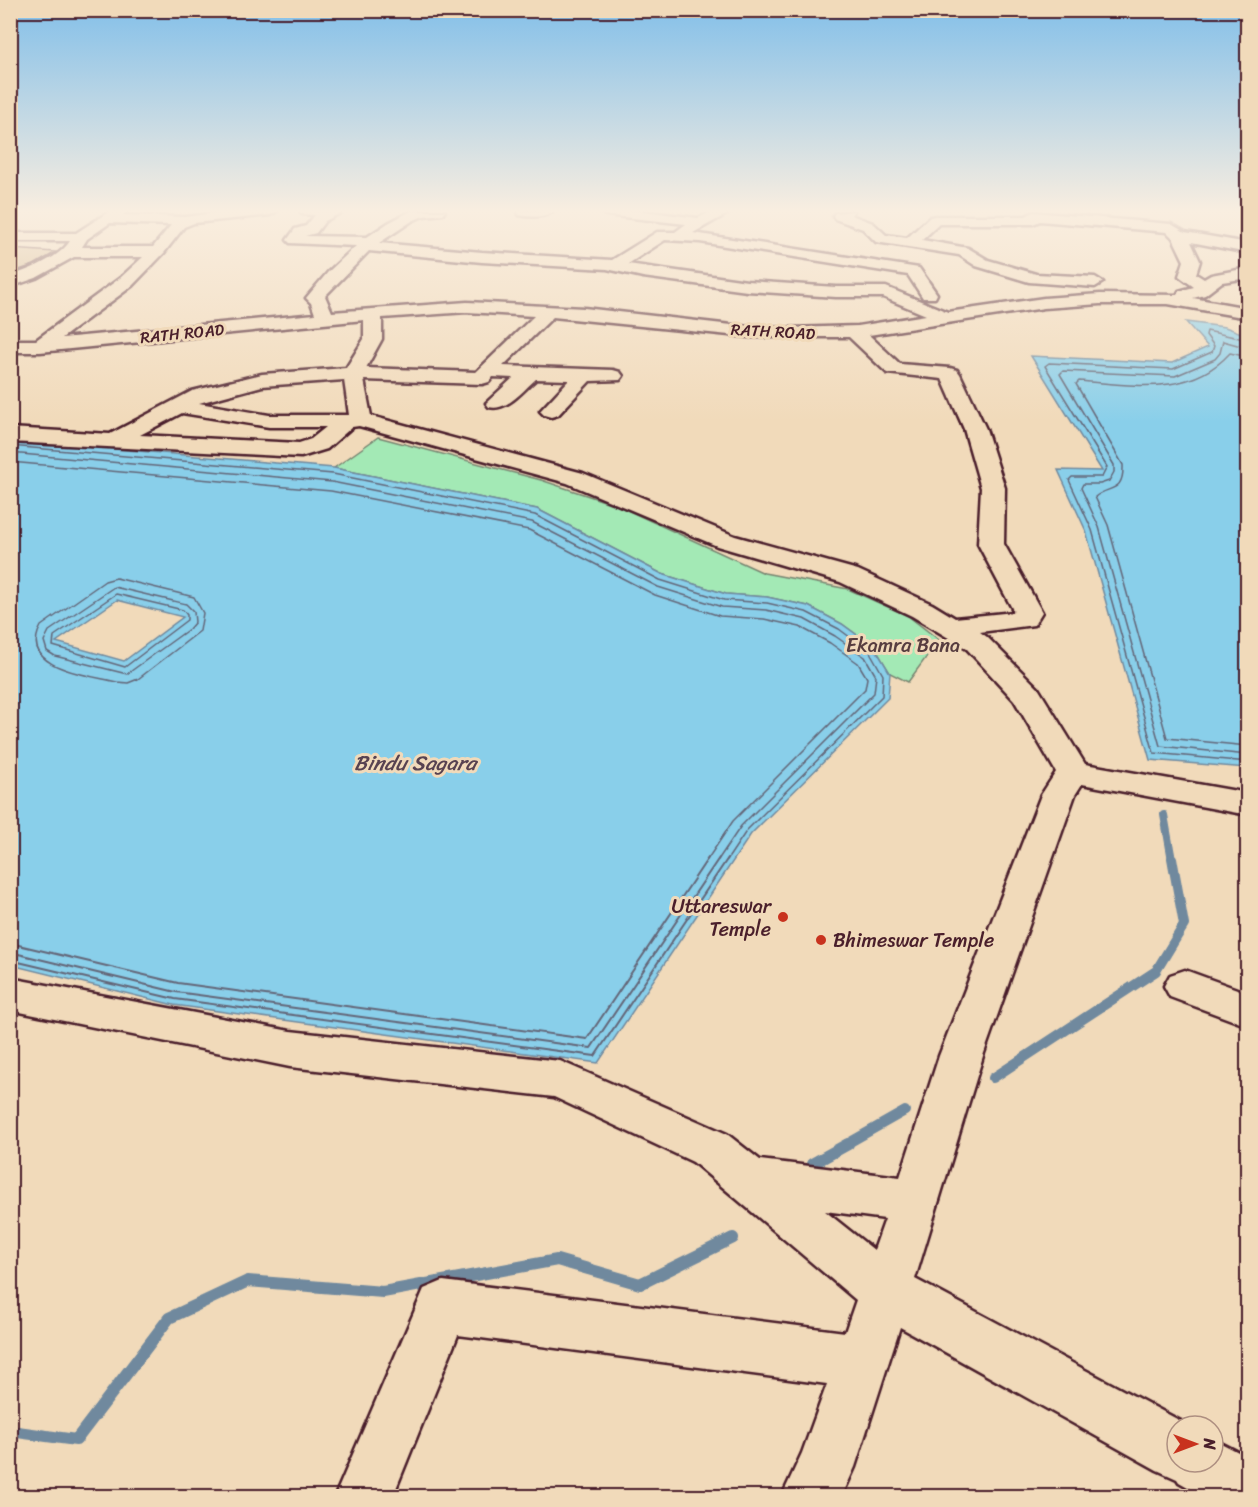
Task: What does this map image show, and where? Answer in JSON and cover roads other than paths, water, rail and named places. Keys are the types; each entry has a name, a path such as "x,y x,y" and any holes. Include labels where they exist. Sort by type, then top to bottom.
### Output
{"street":[{"path":"40,346 127,281"},
{"path":"325,318 319,300 315,298 329,281"},
{"path":"716,281 747,286 836,292 951,296"},
{"path":"920,281 929,294"},
{"path":"1076,281 1175,297 1199,291 1212,281"},
{"path":"1195,281 1204,287"},
{"path":"1088,282 1100,300"},
{"path":"886,292 949,319"},
{"path":"467,307 483,294"},
{"path":"972,297 1044,303"},
{"name":"RATH ROAD","path":"10,346 40,346 373,313 467,307 624,316 749,332 789,333 858,331 1044,303 1100,300 1175,297 1248,313"},
{"path":"113,441 199,395 262,380 353,374 482,378 549,311"},
{"path":"354,421 353,374 373,339 373,313"},
{"path":"858,331 856,333 894,369 950,374 975,429 993,488 991,544 1028,612 1024,619 951,627"},
{"path":"488,371 613,376"},
{"path":"496,403 531,373"},
{"path":"551,411 585,375"},
{"path":"179,406 269,421 354,421 575,478 726,541 849,576 922,610 977,643 1027,695 1073,772 1248,804"},
{"path":"10,435 302,450 319,444 354,421"},
{"path":"811,1497 826,1467 916,1201 961,1056 1058,795 1073,772"},
{"path":"1185,986 1248,1010"},
{"path":"10,994 290,1049 560,1079 710,1148 884,1290 1165,1443"},
{"path":"751,1180 916,1201"},
{"path":"364,1497 443,1307 861,1361"},
{"path":"1221,1474 1248,1489"}],"water":[{"path":"1186,322 1225,327 1247,335 1247,768 1150,760 1086,531 1058,470 1102,471 1031,356 1172,363 1208,347"},
{"name":"Bindu Sagara","path":"11,440 334,468 537,509 662,574 726,594 767,597 808,606 842,624 875,648 890,673 888,698 751,834 598,1063 174,1005 11,965","holes":["117,600 183,617 124,661 56,642"]}],"waterway":[{"path":"1164,815 1172,860"},
{"path":"993,1078 1156,971 1184,925 1172,858"},
{"path":"845,1145 905,1111"},
{"path":"812,1164 848,1144"},
{"path":"10,1431 76,1440 169,1318 248,1281 383,1292 557,1260 640,1284 733,1238"}],"place":[{"name":"Uttareswar Temple","path":"783,917"},
{"name":"Bhimeswar Temple","path":"821,940"}],"park label":[{"name":"Ekamra Bana","path":"903,645"}]}
